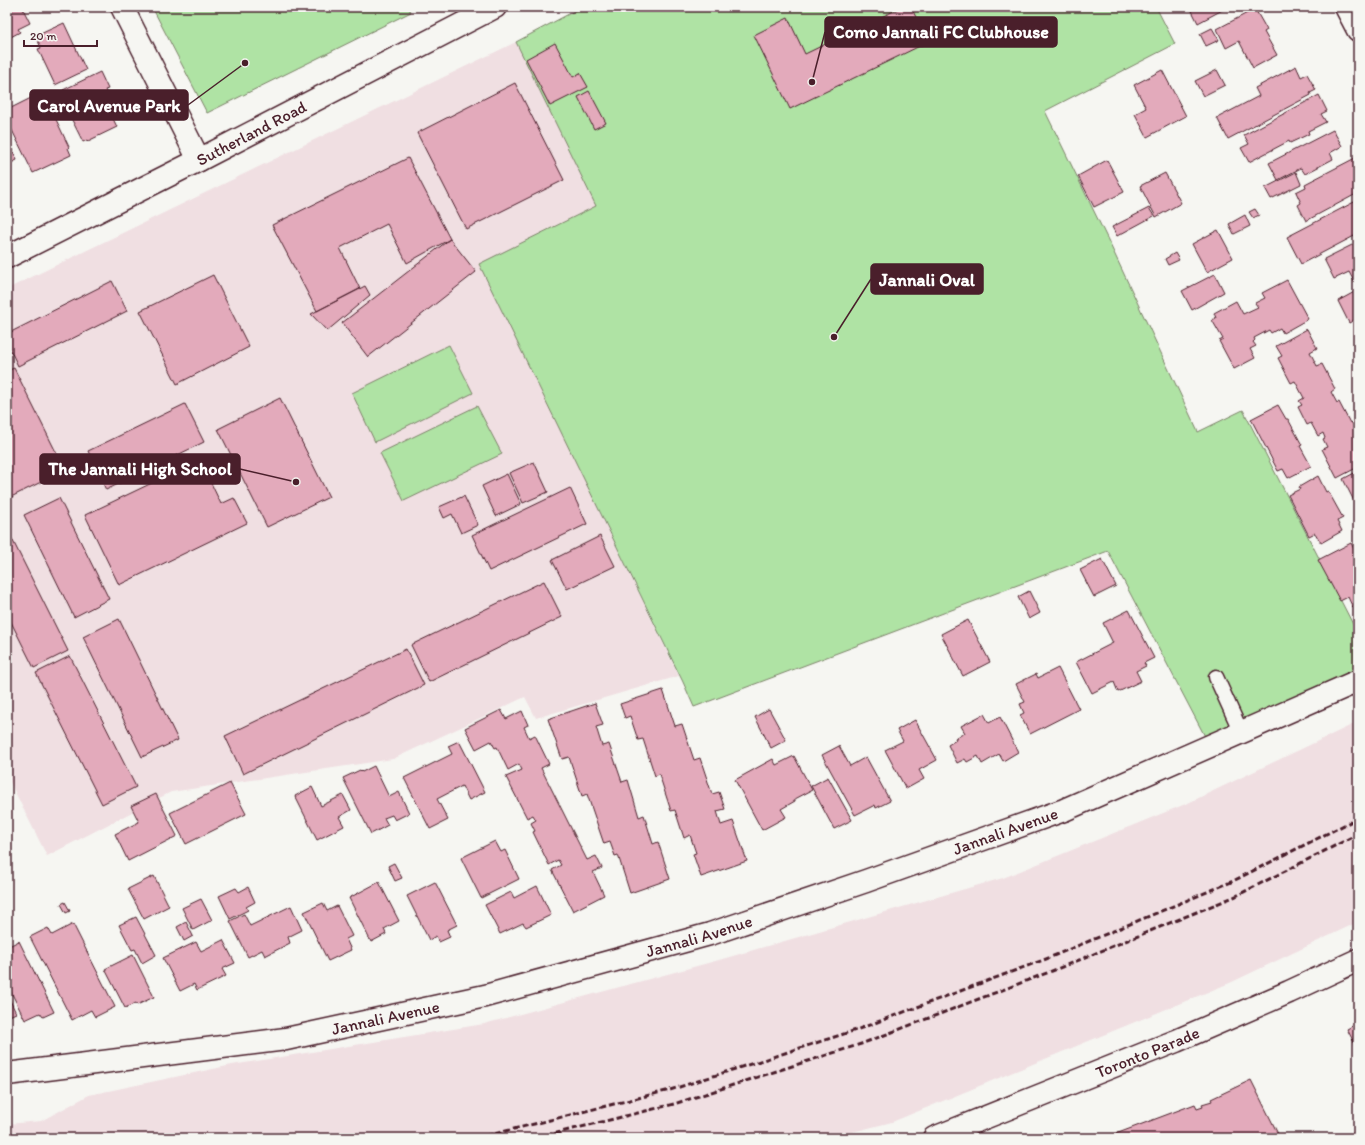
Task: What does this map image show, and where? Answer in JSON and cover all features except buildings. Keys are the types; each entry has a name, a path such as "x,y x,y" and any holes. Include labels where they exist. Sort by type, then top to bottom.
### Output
{"street":[{"path":"122,7 199,160"},
{"name":"Sutherland Road","path":"7,257 199,160 495,7"},
{"path":"1346,7 1358,30"},
{"name":"Jannali Avenue","path":"7,1074 286,1039 485,996 710,934 1064,810 1358,681"},
{"name":"Toronto Parade","path":"934,1138 1176,1041 1358,960"}],"lane":[{"path":"1216,677 1241,732"}],"shaded area":[{"path":"516,42 597,206 480,264 679,676 536,718 525,697 393,759 171,792 47,856 7,776 7,289"},
{"path":"1358,722 1358,922 1232,982 892,1122 829,1138 7,1138 7,1124 41,1121 89,1095 232,1065 484,1024 719,960 1003,878 1188,803"}],"green space":[{"path":"152,7 408,7 411,12 207,113"},
{"path":"582,7 1156,7 1175,44 1045,111 1108,240 1198,432 1243,410 1358,634 1358,681 1210,746 1108,551 694,707 479,264 596,206 516,42"},
{"path":"449,345 473,393 375,442 352,393"},
{"path":"477,406 502,454 404,501 380,453"}],"railway":[{"path":"478,1138 670,1090 856,1030 1046,959 1231,882 1358,818"},
{"path":"537,1138 674,1104 861,1044 1052,971 1236,896 1358,834"}],"place":[{"name":"Carol Avenue Park","path":"245,63"},
{"name":"Como Jannali FC Clubhouse","path":"812,82"},
{"name":"Jannali Oval","path":"834,337"},
{"name":"The Jannali High School","path":"296,482"}]}
